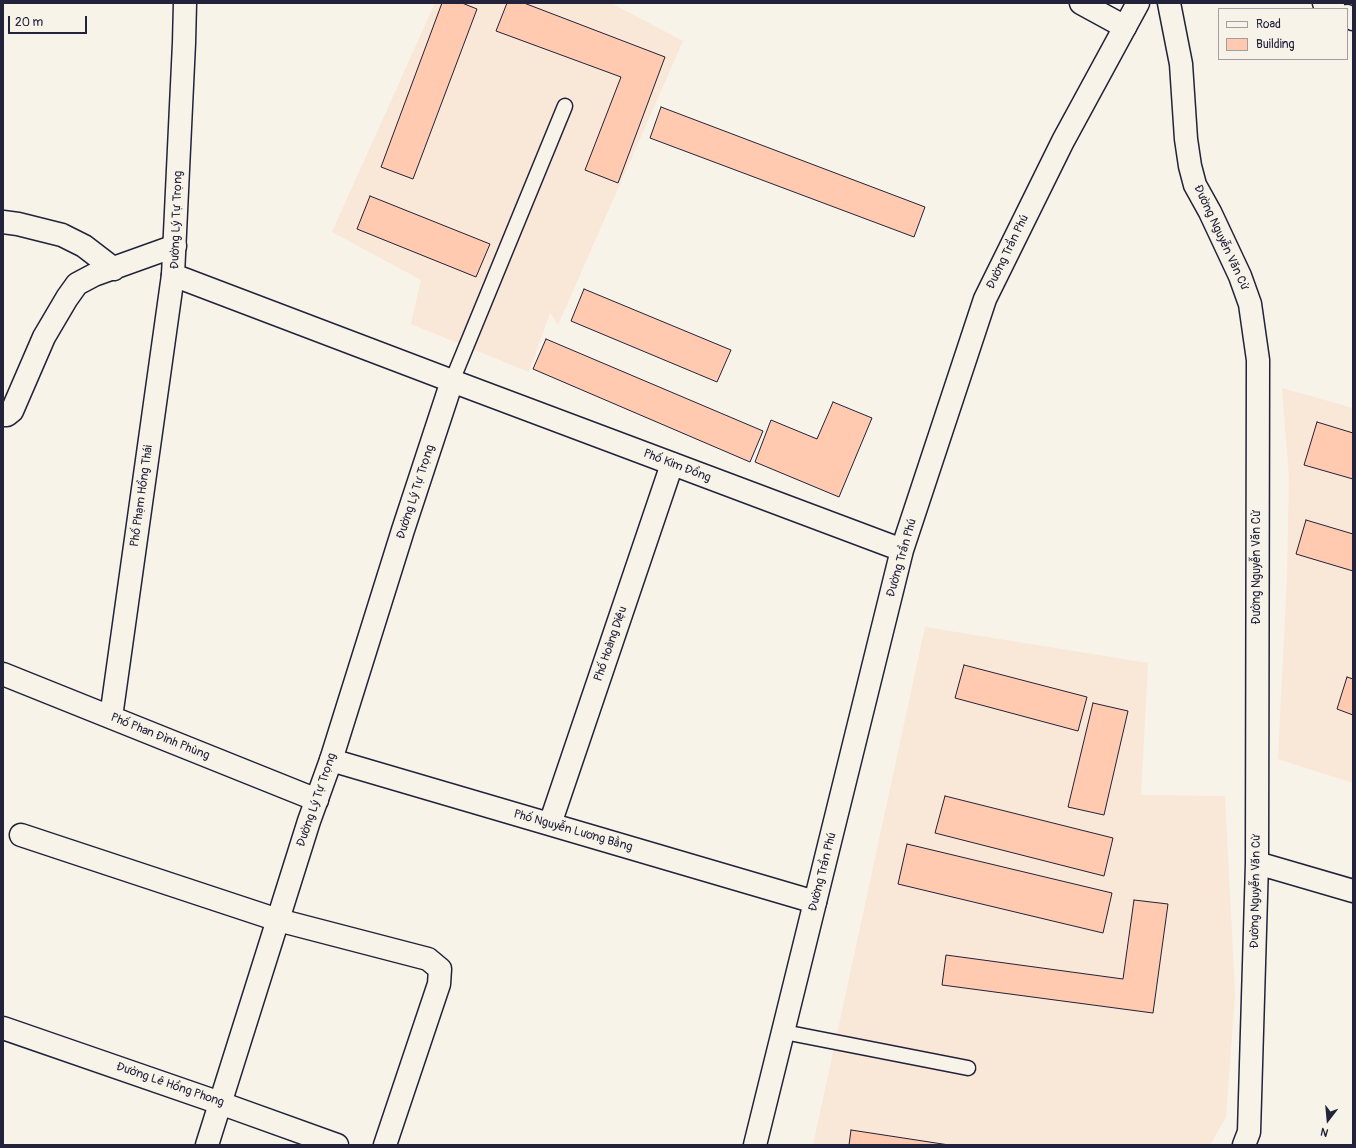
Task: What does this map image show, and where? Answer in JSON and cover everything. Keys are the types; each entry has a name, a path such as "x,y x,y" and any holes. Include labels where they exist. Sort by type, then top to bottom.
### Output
{"street":[{"name":"Đường Lý Tự Trọng","path":"185,3 173,275 452,381 207,1145"},
{"path":"1081,3 1125,27"},
{"name":"Đường Trần Phú","path":"755,1145 902,550 985,299 1062,141 1138,3"},
{"name":"Đường Nguyễn Văn Cừ","path":"1169,3 1181,64 1186,139 1190,166 1196,185 1240,276 1250,304 1258,360 1257,863 1249,1132 1244,1145"},
{"path":"3,222 62,235 84,246 114,269"},
{"path":"3,415 7,415 12,411 44,337 66,298 77,284 94,275 175,246"},
{"name":"Phố Phạm Hồng Thái","path":"111,717 173,275"},
{"name":"Phố Kim Đồng","path":"452,381 902,550"},
{"name":"Phố Hoàng Diệu","path":"550,824 672,464"},
{"name":"Phố Phan Đình Phùng","path":"3,674 317,800"},
{"name":"Phố Nguyễn Lương Bằng","path":"331,760 815,902"},
{"path":"21,836 278,920 428,959 440,969 439,984 385,1145"},
{"path":"1257,863 1353,891"},
{"name":"Đường Lê Hồng Phong","path":"3,1028 220,1102 337,1145"}],"lane":[{"path":"452,381 565,106"},
{"path":"784,1032 968,1068"}],"shaded area":[{"path":"435,3 611,3 683,41 558,325 550,313 529,372 411,324 421,280 332,232"},
{"path":"1282,388 1353,408 1353,783 1278,759 1287,577 1289,478"},
{"path":"925,627 1148,663 1141,795 1225,796 1235,994 1226,1117 1210,1145 813,1145"}],"building":[{"path":"442,3 462,3 477,9 413,179 381,167"},
{"path":"507,3 524,3 665,57 618,183 585,170 621,77 496,31"},
{"path":"661,107 925,207 914,237 650,138"},
{"path":"370,196 490,244 476,277 357,229"},
{"path":"584,289 731,350 717,382 571,321"},
{"path":"546,339 763,431 750,462 533,369"},
{"path":"833,402 872,418 839,497 755,462 771,420 817,439"},
{"path":"1317,422 1353,433 1353,479 1304,465"},
{"path":"1306,520 1353,534 1353,571 1296,554"},
{"path":"964,665 1087,697 1078,731 955,698"},
{"path":"1347,677 1353,679 1353,715 1337,709"},
{"path":"1093,703 1128,711 1104,815 1068,807"},
{"path":"945,796 1113,838 1104,876 935,833"},
{"path":"907,844 1112,893 1103,933 898,884"},
{"path":"1134,900 1168,904 1153,1013 942,985 946,955 1123,979"},
{"path":"851,1130 949,1145 849,1145"}]}
